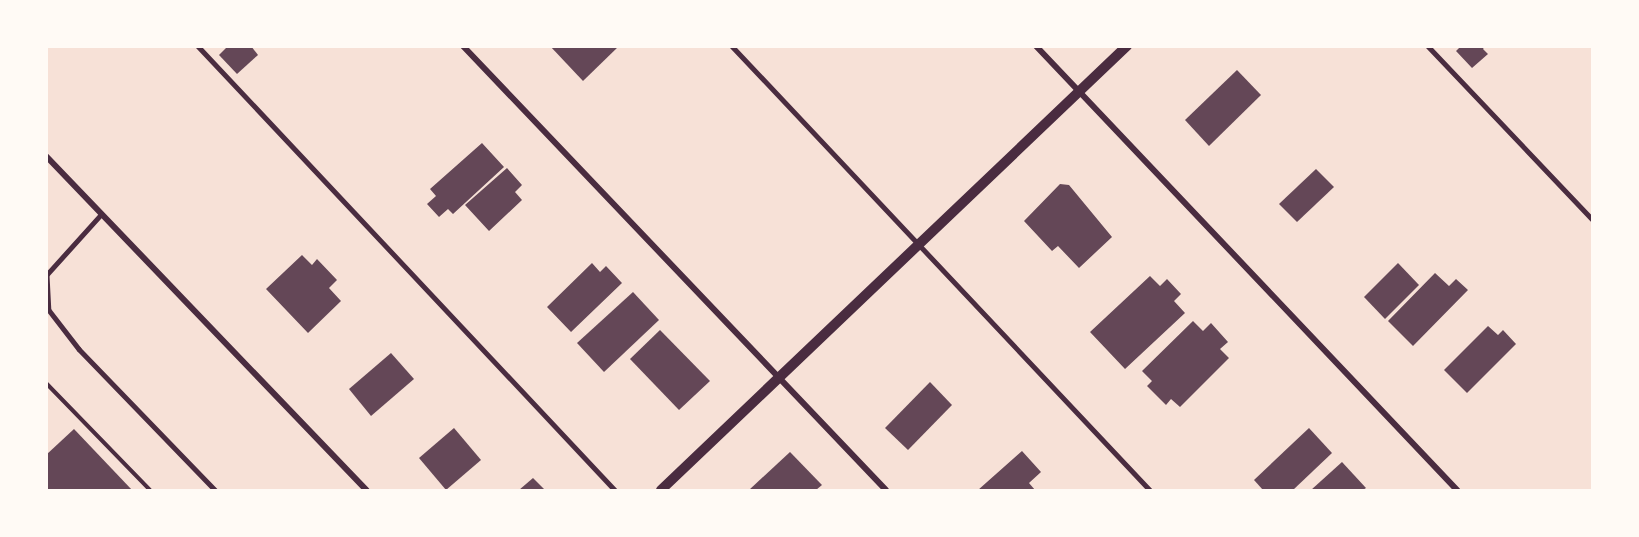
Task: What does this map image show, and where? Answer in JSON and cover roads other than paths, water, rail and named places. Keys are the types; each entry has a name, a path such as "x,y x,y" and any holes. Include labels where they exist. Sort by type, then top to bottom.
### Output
{"street":[{"path":"463,46 886,490"},
{"path":"1036,46 1457,490"},
{"path":"661,490 781,379 1127,46"},
{"path":"46,156 366,490"}],"lane":[{"path":"198,46 615,490"},
{"path":"732,46 1150,490"},
{"path":"1428,46 1593,219"},
{"path":"102,214 47,275 49,310 79,349 215,490"}]}
